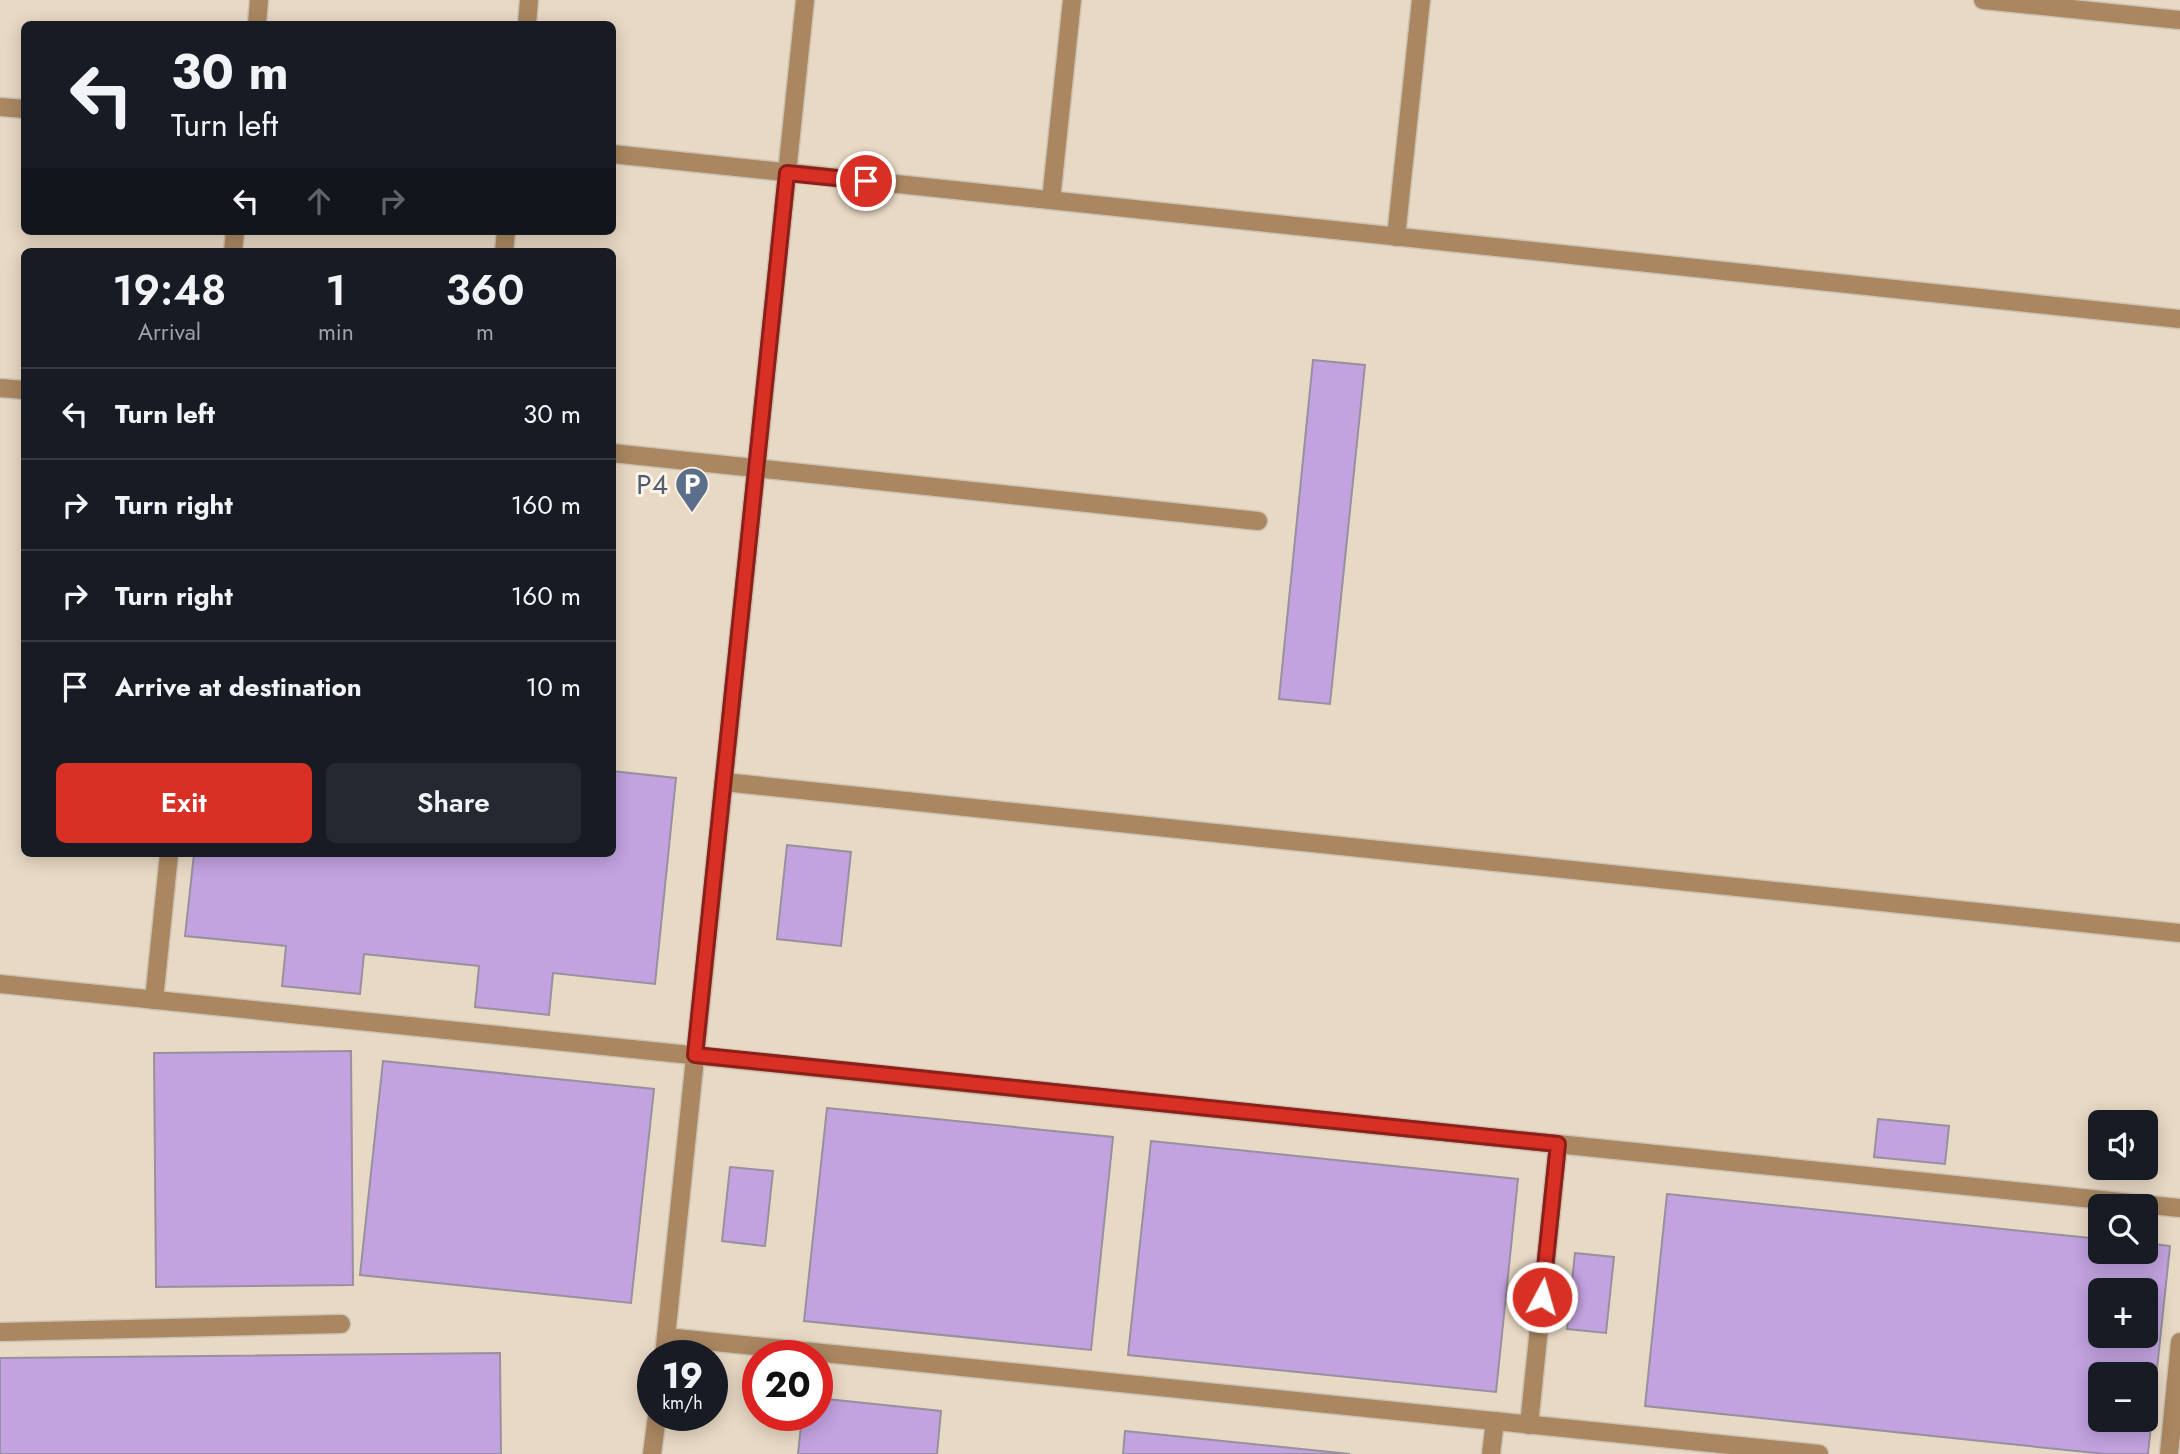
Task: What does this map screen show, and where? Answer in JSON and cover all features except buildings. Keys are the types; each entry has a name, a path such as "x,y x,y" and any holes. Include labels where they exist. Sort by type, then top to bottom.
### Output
{"lane":[{"path":"257,21 259,0"},
{"path":"527,21 529,0"},
{"path":"666,1340 805,0"},
{"path":"1051,200 1072,0"},
{"path":"1396,237 1421,0"},
{"path":"1983,0 2180,20"},
{"path":"0,107 21,109"},
{"path":"616,154 2180,319"},
{"path":"0,388 21,390"},
{"path":"616,453 1258,521"},
{"path":"724,782 2180,933"},
{"path":"154,1000 169,857"},
{"path":"0,984 2180,1208"},
{"path":"1529,1424 1558,1144"},
{"path":"0,1332 341,1324"},
{"path":"666,1337 1819,1454"},
{"path":"2169,1454 2180,1342"},
{"path":"1491,1454 1494,1421"},
{"path":"652,1454 655,1431"}],"shaded area":[{"path":"0,0 2180,0 2180,1454 0,1454"}],"place":[{"name":"P4","path":"692,514"}],"route":[{"path":"866,181 787,173 695,1055 1558,1144 1542,1297"}]}
